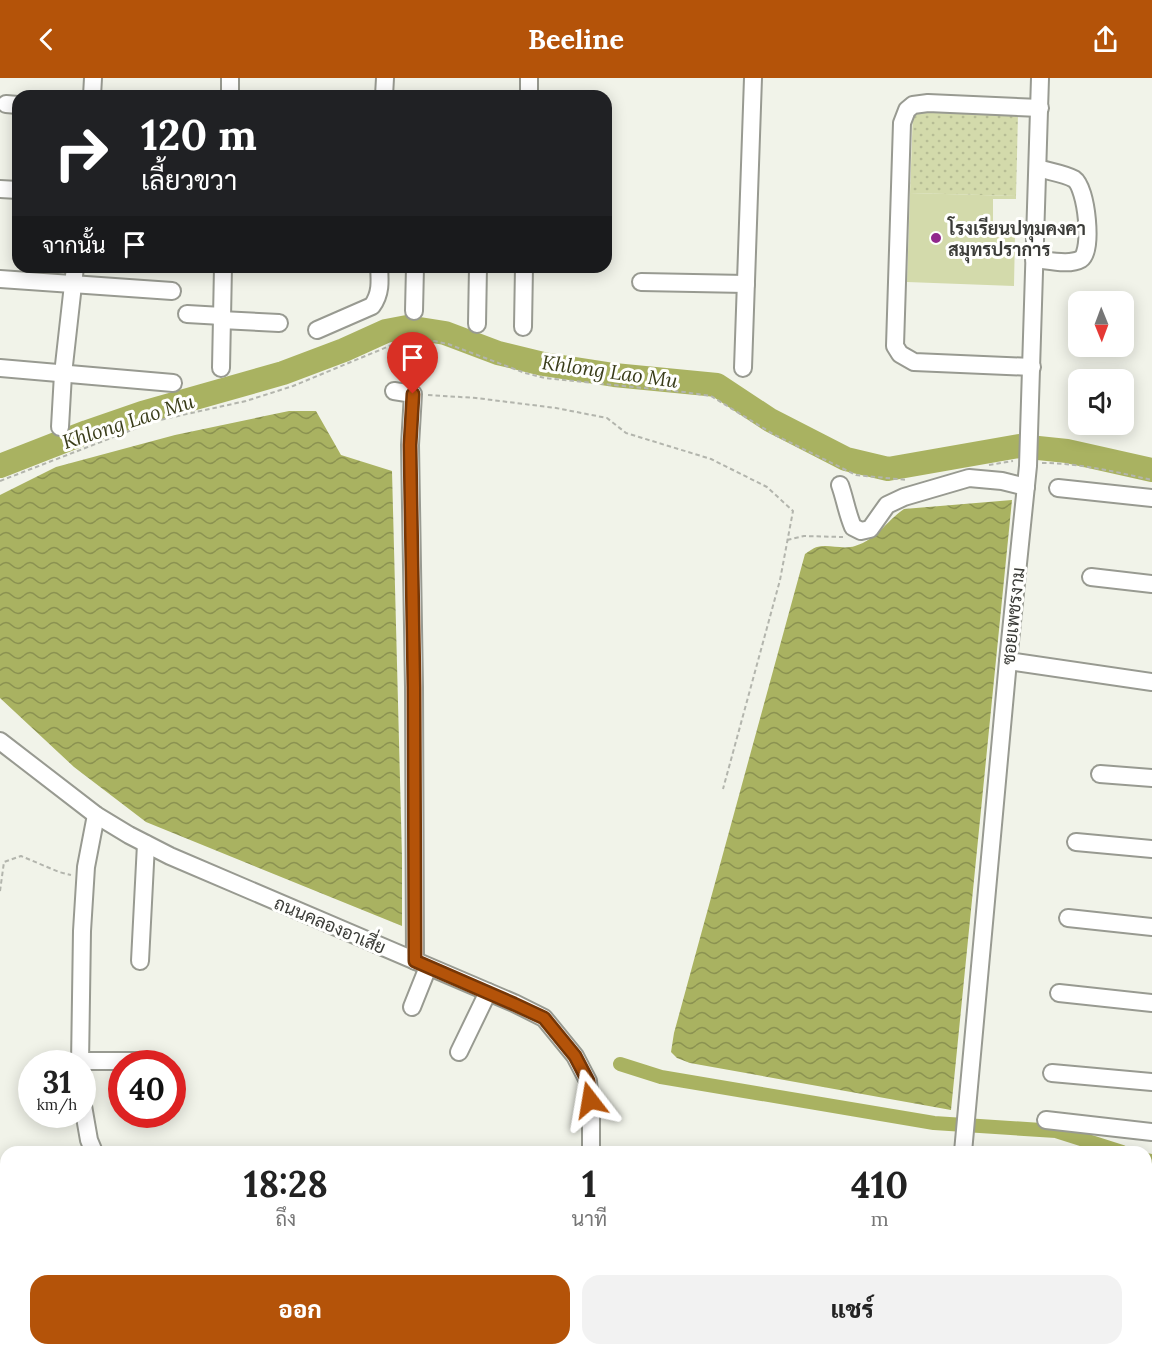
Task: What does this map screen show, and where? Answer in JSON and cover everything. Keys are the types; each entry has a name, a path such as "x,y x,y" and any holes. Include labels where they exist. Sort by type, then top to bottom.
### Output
{"street":[{"path":"743,368 753,78"},
{"name":"ซอยเพชรงาม","path":"964,1146 1031,418 1040,78"},
{"path":"1032,367 914,362 900,354 895,346 899,195 902,123 907,110 913,105 928,103 1040,108"},
{"path":"1034,259 1078,261 1085,255 1088,245 1085,202 1081,188 1074,179 1038,168"},
{"path":"60,427 63,374 75,273"},
{"path":"221,368 223,273"},
{"path":"318,330 372,306 377,299 380,287 379,273"},
{"path":"414,311 415,273"},
{"path":"477,324 478,273"},
{"path":"523,327 524,273"},
{"path":"0,279 172,291"},
{"path":"641,282 746,284"},
{"path":"187,314 279,322"},
{"path":"0,368 173,383"},
{"path":"394,391 413,394 410,445 422,964 412,1007"},
{"path":"840,485 845,510 853,527 860,531 870,529 887,505 904,497 969,478 1002,481 1026,487"},
{"path":"1058,488 1152,498"},
{"path":"1091,577 1152,584"},
{"path":"1008,661 1152,682"},
{"name":"ถนนคลองอาเสี่ย","path":"0,741 96,815 146,844 544,1018 575,1056 588,1081 591,1146"},
{"path":"1100,774 1152,778"},
{"path":"80,1050 82,930 86,878 96,815"},
{"path":"1076,842 1152,849"},
{"path":"140,961 146,844"},
{"path":"1068,918 1152,927"},
{"path":"459,1052 488,992"},
{"path":"1059,993 1152,1003"},
{"path":"1052,1073 1152,1082"},
{"path":"1046,1120 1152,1132"},
{"path":"87,1128 92,1146"}],"path":[{"path":"0,481 155,421 246,401 293,386 392,345 419,341 448,344 525,373 545,378 711,396 773,434 856,475 915,479"},
{"path":"413,394 476,398 556,408 607,418 626,433 711,459 767,487 793,511 780,580 723,789"},
{"path":"985,466 1057,463 1110,470 1152,480"},
{"path":"787,540 804,536 844,537 860,531"},
{"path":"0,891 4,862 21,856 58,872 86,878"}],"shaded area":[{"path":"913,111 1018,113 1016,196 910,193"},
{"path":"910,193 1016,196 1016,199 993,199 993,234 1015,234 1014,286 907,282"}],"water":[{"path":"289,411 316,411 341,455 392,471 402,926 146,822 74,767 0,698 0,495 56,467 175,435"},
{"path":"1012,500 951,1110 690,1063 677,1058 671,1052 674,1033 805,554 817,547 850,547 863,543 876,535 904,509"}],"waterway":[{"name":"Khlong Lao Mu","path":"0,466 142,413 283,373 386,331 407,327 445,333 498,353 543,364 614,375 717,385 770,420 846,459 888,469 1019,446 1067,451 1152,470"},
{"path":"620,1064 661,1077 934,1123 1056,1131 1103,1146"}],"place":[{"name":"โรงเรียนปทุมคงคา สมุทรปราการ","path":"936,238"}],"route":[{"path":"413,394 410,445 415,961 544,1018 575,1056 588,1081 590,1100"}]}
